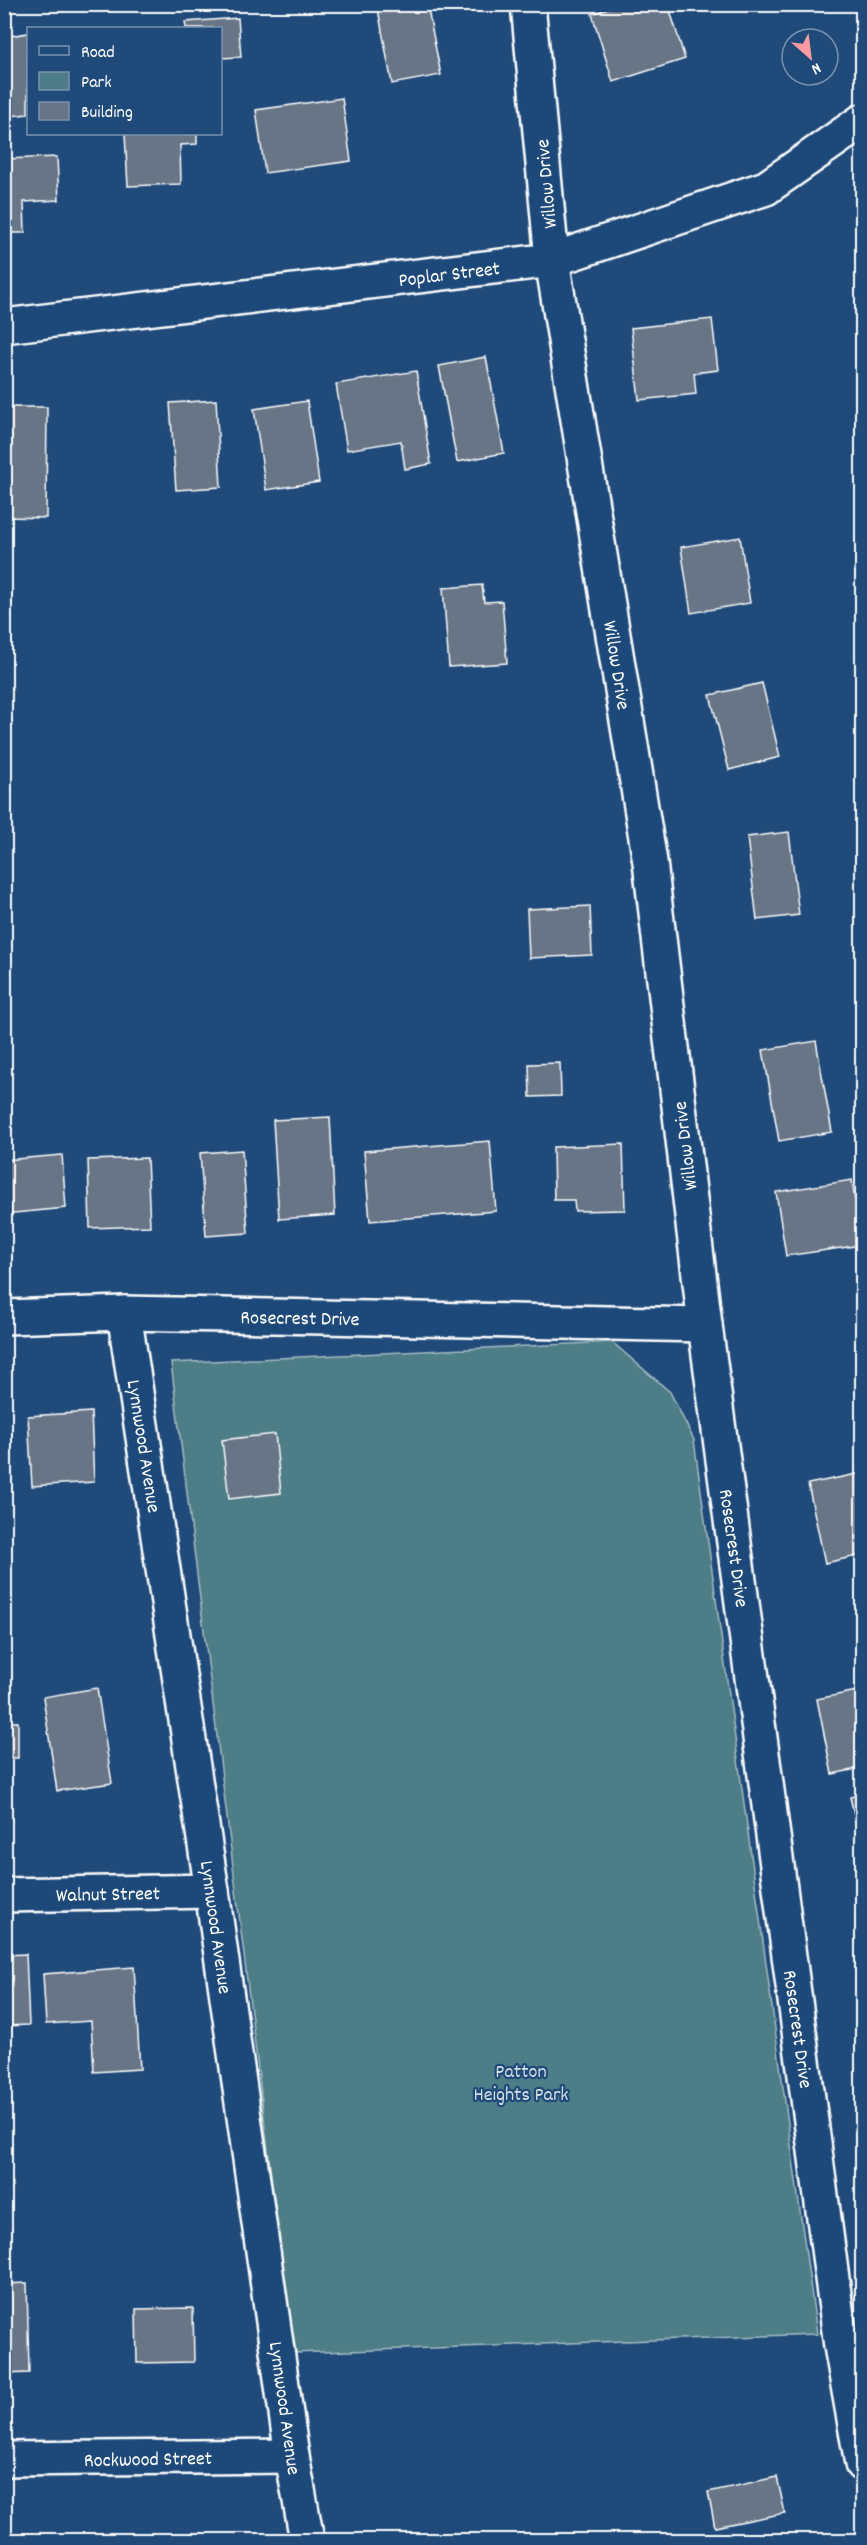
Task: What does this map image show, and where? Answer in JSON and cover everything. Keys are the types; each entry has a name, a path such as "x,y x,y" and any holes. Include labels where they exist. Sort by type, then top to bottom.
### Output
{"street":[{"name":"Willow Drive","path":"528,4 552,260 650,862 705,1325"},
{"name":"Poplar Street","path":"4,326 552,260 766,188 862,121"},
{"name":"Rosecrest Drive","path":"4,1317 124,1313 705,1325 841,2346 862,2464"},
{"name":"Lynnwood Avenue","path":"124,1313 212,1891 292,2456 307,2541"},
{"name":"Walnut Street","path":"4,1895 212,1891"},
{"name":"Rockwood Street","path":"4,2459 292,2456"}],"green space":[{"name":"Patton Heights Park","path":"612,1342 670,1392 694,1440 817,2334 293,2353 171,1363"}],"building":[{"path":"377,4 427,4 441,75 392,84"},
{"path":"619,4 668,4 685,59 613,82 592,14"},
{"path":"238,18 241,57 222,58 222,27 186,27 185,22"},
{"path":"27,33 27,114 11,116 4,69 4,37"},
{"path":"342,98 351,161 265,173 256,110"},
{"path":"125,135 197,135 197,144 180,145 181,184 128,186"},
{"path":"57,157 59,200 24,202 25,233 4,233 4,159"},
{"path":"712,319 718,370 694,373 696,394 639,400 631,328"},
{"path":"486,357 504,453 457,462 439,366"},
{"path":"416,371 431,464 405,469 401,441 347,450 336,384"},
{"path":"216,400 221,487 176,490 170,403"},
{"path":"307,401 319,482 266,490 254,409"},
{"path":"6,407 47,407 46,518 5,517"},
{"path":"740,537 750,603 691,613 681,547"},
{"path":"482,585 484,602 502,601 507,663 449,667 443,588"},
{"path":"762,683 780,757 729,770 710,695"},
{"path":"789,832 799,915 757,920 747,837"},
{"path":"590,906 592,955 529,958 527,909"},
{"path":"816,1041 832,1132 779,1141 763,1050"},
{"path":"560,1063 561,1096 530,1097 529,1064"},
{"path":"330,1117 335,1215 279,1219 273,1120"},
{"path":"490,1141 496,1211 370,1221 364,1151"},
{"path":"623,1144 625,1210 575,1211 574,1200 554,1200 553,1147"},
{"path":"242,1150 248,1233 206,1236 200,1153"},
{"path":"62,1155 66,1208 4,1214 4,1160"},
{"path":"147,1158 150,1226 90,1228 88,1160"},
{"path":"852,1180 861,1245 786,1256 776,1192"},
{"path":"91,1412 94,1482 32,1486 28,1416"},
{"path":"275,1434 281,1493 229,1499 222,1440"},
{"path":"862,1473 862,1555 825,1563 808,1484"},
{"path":"97,1688 112,1783 57,1791 43,1697"},
{"path":"862,1690 862,1768 832,1774 817,1699"},
{"path":"4,1722 18,1722 18,1758 4,1758"},
{"path":"862,1794 862,1848 850,1797"},
{"path":"26,1954 29,2025 4,2026 4,1955"},
{"path":"134,1967 140,2069 94,2072 91,2021 46,2024 43,1974"},
{"path":"27,2283 29,2373 4,2374 4,2284"},
{"path":"193,2308 194,2362 137,2363 136,2309"},
{"path":"777,2477 785,2513 715,2527 708,2492"}]}
